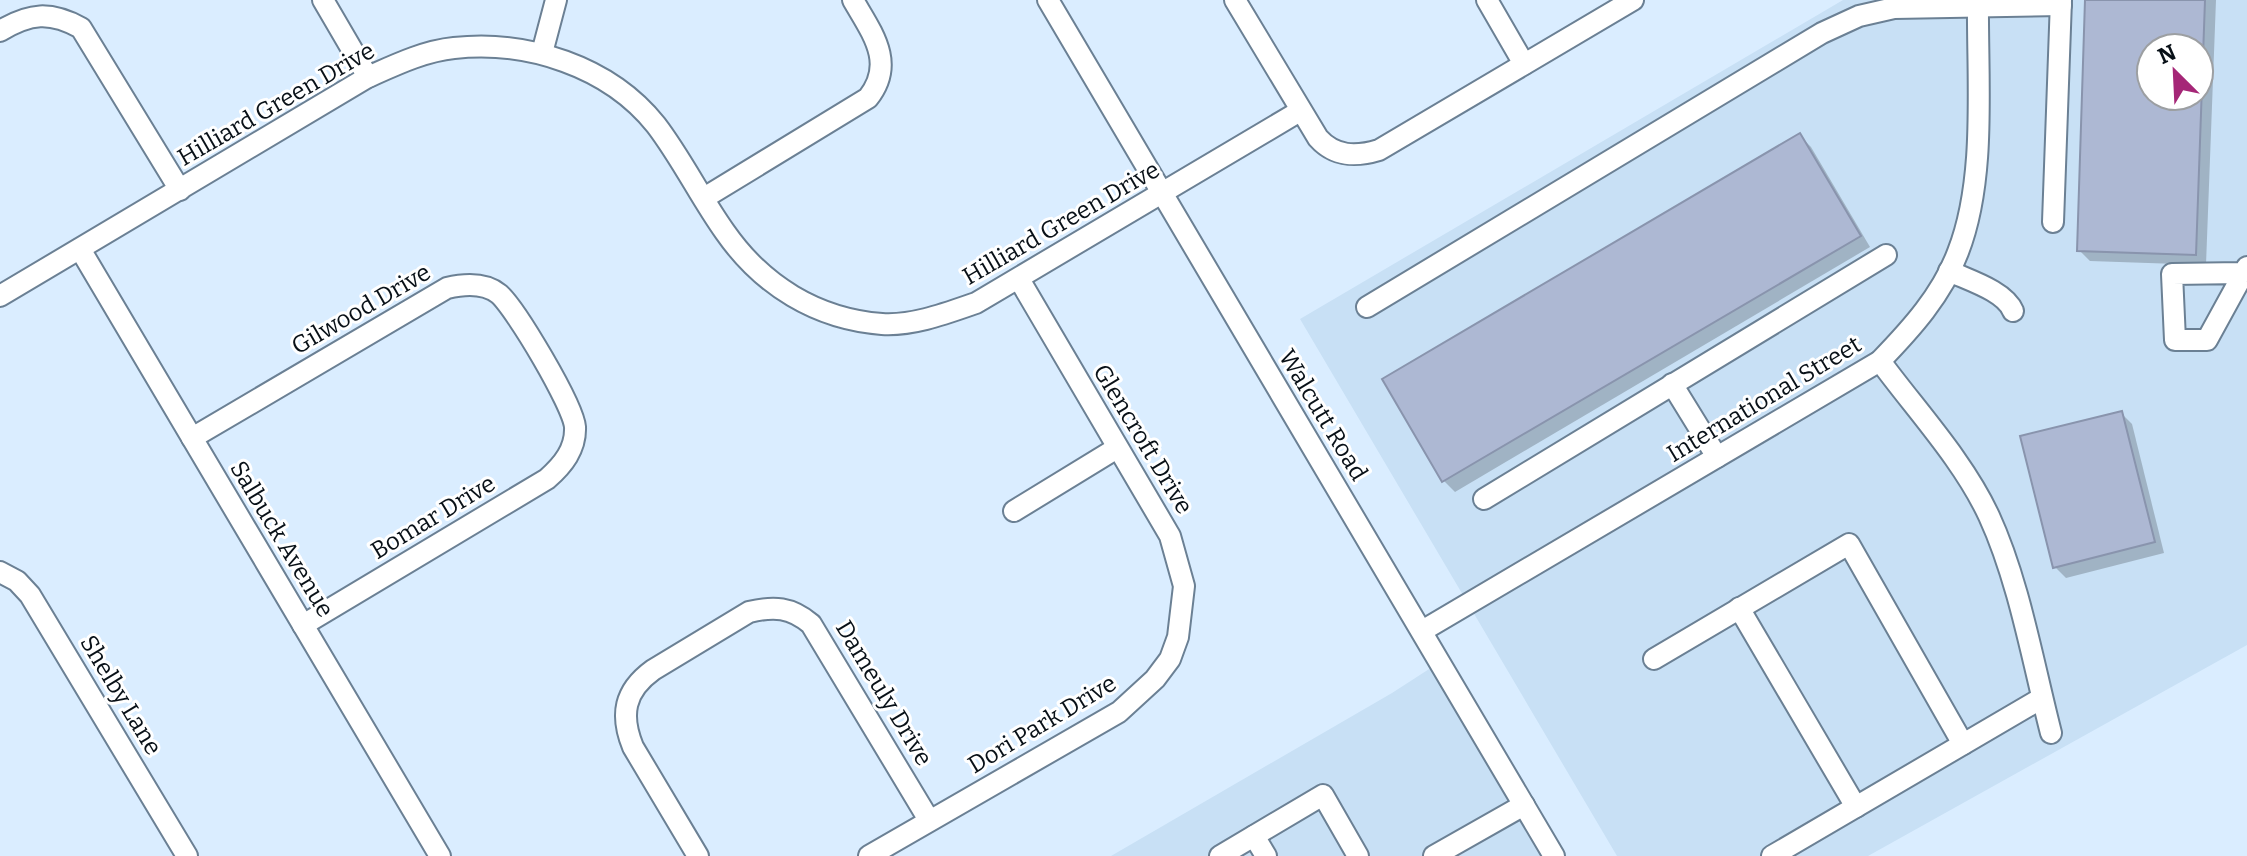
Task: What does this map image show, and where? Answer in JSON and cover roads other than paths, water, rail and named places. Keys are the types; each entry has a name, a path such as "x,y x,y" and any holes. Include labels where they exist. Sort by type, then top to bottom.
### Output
{"street":[{"path":"323,0 368,77"},
{"path":"542,53 556,0"},
{"path":"704,198 868,98 878,86 883,72 879,46 853,0"},
{"name":"Walcutt Road","path":"1048,0 1554,856"},
{"path":"1235,0 1300,111 1327,148 1360,156 1379,150 1633,0"},
{"path":"1487,0 1524,64"},
{"path":"1367,307 1822,33 1859,16 1894,8 1978,2 2061,3 2053,222"},
{"name":"International Street","path":"1422,631 1880,361 1913,327 1949,271 1971,210 1978,2"},
{"path":"0,31 27,17 48,14 62,17 81,28 180,190"},
{"name":"Hilliard Green Drive","path":"0,296 368,77 410,59 452,48 498,46 542,53 587,70 625,95 653,121 724,232 755,270 792,298 835,315 883,324 933,317 976,303 1163,195 1300,111"},
{"name":"Salbuck Avenue","path":"80,249 440,856"},
{"path":"1484,499 1886,255"},
{"path":"1949,271 1999,296 2010,303 2013,311"},
{"name":"Glencroft Drive","path":"1019,279 1170,536 1184,586 1178,637"},
{"name":"Gilwood Drive","path":"192,438 447,288 465,284 483,286 499,294 514,312 567,402 573,415 574,439"},
{"path":"1880,361 1972,487 1988,514 2002,548 2051,733"},
{"path":"1672,384 1717,457"},
{"name":"Bomar Drive","path":"303,625 547,479 568,456 574,439"},
{"path":"1014,511 1117,448"},
{"path":"1654,659 1849,544 1963,744"},
{"name":"Shelby Lane","path":"0,572 17,581 30,595 187,856"},
{"path":"1739,608 1856,807"},
{"name":"Dameuly Drive","path":"698,856 633,747 625,727 625,707 634,686 653,670 749,612 787,609 801,616 820,635 929,820"},
{"name":"Dori Park Drive","path":"869,856 1119,712 1155,679 1170,659 1178,637"},
{"path":"1772,856 2042,698"},
{"path":"1220,856 1323,795 1358,856"},
{"path":"1434,856 1524,805"},
{"path":"1254,836 1266,856"}]}
